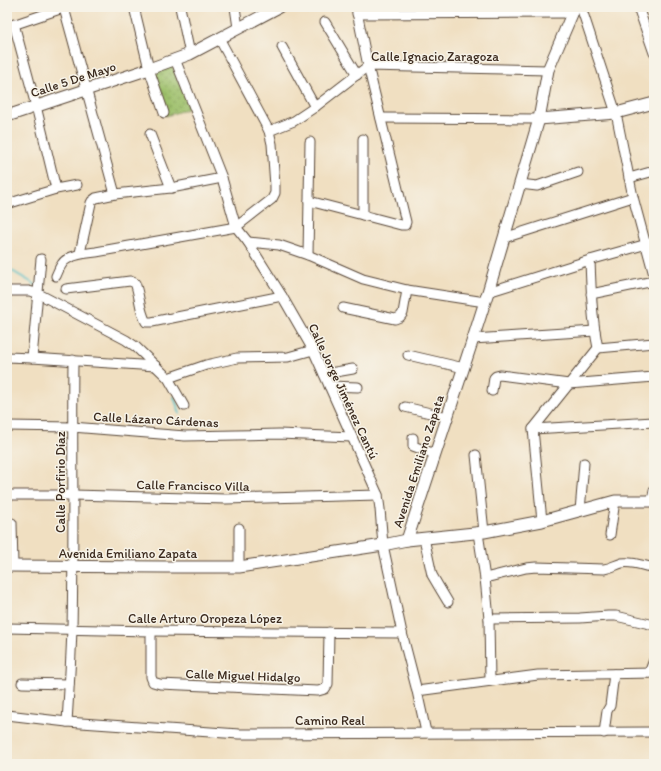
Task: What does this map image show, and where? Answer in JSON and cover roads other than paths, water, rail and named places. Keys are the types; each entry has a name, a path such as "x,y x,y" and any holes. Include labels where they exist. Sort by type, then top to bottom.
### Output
{"street":[{"path":"56,189 36,106 10,26 65,7 114,194"},
{"path":"134,7 149,69 164,114"},
{"path":"180,7 190,54"},
{"path":"235,7 238,28"},
{"name":"Calle 5 De Mayo","path":"7,116 190,54 279,7"},
{"path":"638,7 654,53"},
{"path":"309,201 401,225 405,225 406,222 356,10 576,9 616,113 633,197 650,243 654,275"},
{"name":"Avenida Emiliano Zapata","path":"10,566 240,567 383,546 407,540 464,368 540,119 548,70 576,9"},
{"path":"325,22 357,75"},
{"path":"56,276 64,261 80,253 96,252 236,227 272,199 275,186 272,144 269,131 219,38"},
{"path":"282,47 315,107"},
{"name":"Calle Jorge Jiménez Cantú","path":"175,59 222,178 236,227 248,242 282,296 313,350 378,495 383,546 426,732"},
{"name":"Calle Ignacio Zaragoza","path":"269,131 294,122 368,66 548,70"},
{"path":"381,118 540,119 616,113 654,103"},
{"path":"150,134 171,188"},
{"path":"363,139 363,215"},
{"path":"308,255 310,142"},
{"path":"629,178 654,171"},
{"path":"520,184 538,186 578,172"},
{"path":"80,253 91,203 96,198 114,194 171,188 222,178"},
{"path":"7,204 56,189 77,185"},
{"path":"504,238 633,197"},
{"path":"248,242 279,245 308,255 364,279 407,290 486,297 590,260 650,243"},
{"path":"32,358 41,259"},
{"path":"590,260 591,294 598,348"},
{"path":"66,288 130,281 135,283 143,316 146,322 282,296"},
{"path":"591,294 654,281"},
{"path":"343,308 395,318 400,317 407,290"},
{"path":"7,292 37,292 126,340 136,347 169,377 184,406"},
{"path":"473,339 595,331"},
{"path":"542,521 533,429 598,348 654,343"},
{"path":"169,377 206,365 238,358 288,357 313,350"},
{"path":"408,355 464,368"},
{"path":"7,357 156,366"},
{"name":"Calle Porfirio Díaz","path":"67,722 72,630 73,360"},
{"path":"324,374 353,369"},
{"path":"492,391 494,378 500,375 569,384 654,376"},
{"path":"329,386 358,387"},
{"path":"405,407 448,417"},
{"path":"533,429 654,422"},
{"name":"Calle Lázaro Cárdenas","path":"7,426 72,428 185,436 279,434 352,437"},
{"path":"413,438 412,444 414,446 435,454"},
{"path":"476,455 489,619 490,681"},
{"path":"580,511 584,463"},
{"path":"407,540 481,532 542,521 615,501 653,501 654,490"},
{"name":"Calle Francisco Villa","path":"7,495 73,495 226,499 378,495"},
{"path":"610,535 615,501"},
{"path":"10,566 12,523"},
{"path":"240,528 240,567"},
{"path":"424,538 432,575 448,602"},
{"path":"485,578 536,567 604,569 621,563 630,563 654,568"},
{"path":"489,619 616,616 654,625"},
{"name":"Calle Arturo Oropeza López","path":"7,628 402,633"},
{"name":"Calle Miguel Hidalgo","path":"151,631 151,677 153,682 160,684 318,691 325,689 328,684 329,632"},
{"path":"417,691 538,675 651,673 654,660"},
{"path":"604,732 607,711 610,706 614,674"},
{"path":"22,683 69,684"},
{"name":"Camino Real","path":"7,715 67,722 239,734 654,732"}],"waterway":[{"path":"7,268 36,285"},
{"path":"41,289 49,295"},
{"path":"174,397 180,414"}]}
